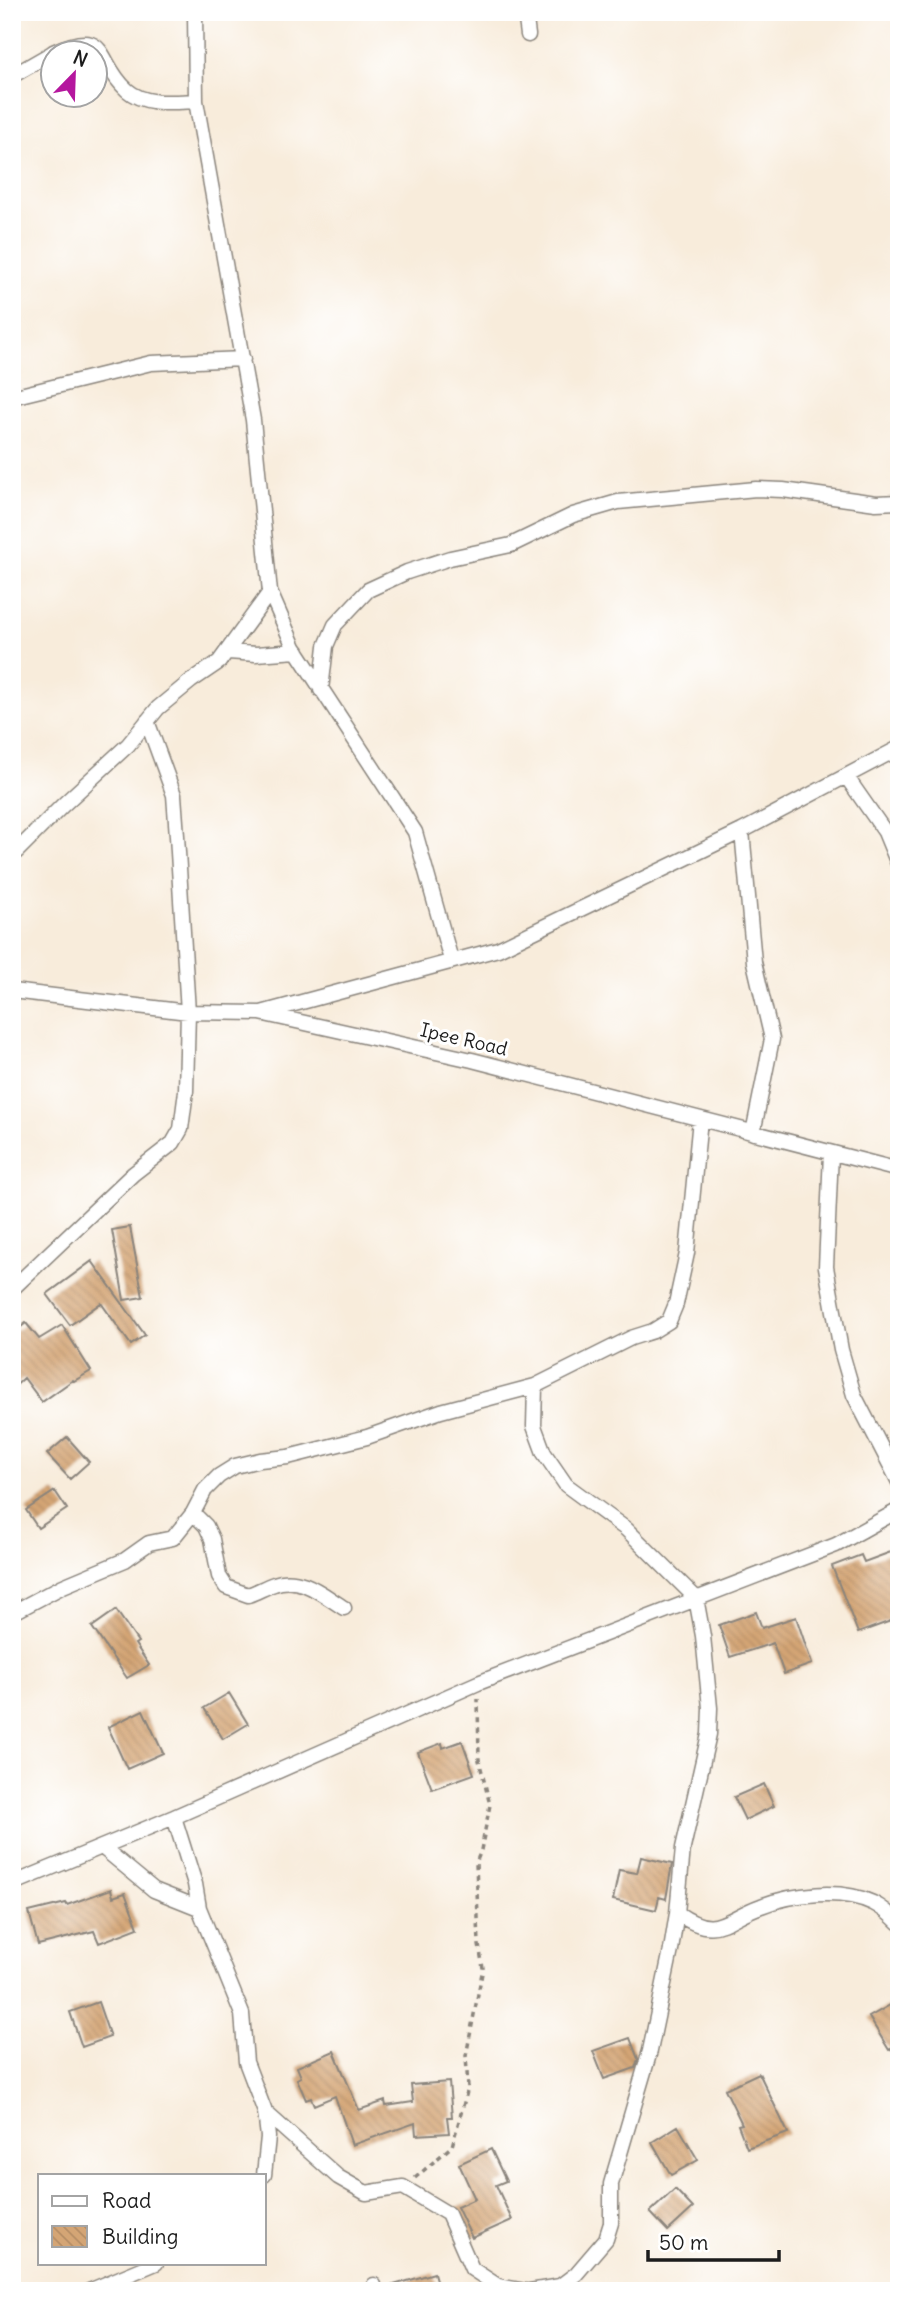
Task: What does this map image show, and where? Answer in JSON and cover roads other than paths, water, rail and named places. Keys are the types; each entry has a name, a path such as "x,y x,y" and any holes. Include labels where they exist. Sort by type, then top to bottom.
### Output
{"street":[{"path":"195,12 196,101 253,420 270,592 297,651 415,832 451,960"},
{"path":"525,12 528,35"},
{"path":"12,76 38,61"},
{"path":"108,62 127,90 162,103 196,101"},
{"path":"12,397 151,363 243,359"},
{"path":"321,690 326,646 334,625 369,590 439,561 511,545 573,515 618,502 756,489 783,490 876,503 899,502"},
{"path":"12,856 62,805 128,745 171,696 219,662 270,592"},
{"path":"228,652 256,654 297,651"},
{"path":"12,1289 133,1174 178,1137 186,1091 188,1012 174,795 147,721"},
{"path":"260,1013 498,949 742,831 899,748"},
{"path":"846,776 885,832 899,866"},
{"path":"742,831 754,962 772,1039 753,1133"},
{"name":"Ipee Road","path":"12,990 188,1012 260,1013 472,1060 899,1170"},
{"path":"12,1613 64,1586 125,1560 149,1543 173,1538 193,1513 205,1490 219,1476 235,1466 288,1457 367,1437 441,1411 535,1385 631,1338 653,1331 669,1321 677,1304 687,1253 700,1119"},
{"path":"831,1153 826,1267 841,1350 854,1395 899,1482"},
{"path":"265,2112 338,2176 366,2193 403,2188 448,2214 472,2269 498,2286 528,2291 560,2286 576,2274 606,2239 611,2223 611,2184 650,2051 677,1913 683,1848 709,1734 709,1676 696,1598 626,1529 566,1485 544,1453 534,1426 535,1385"},
{"path":"12,1884 174,1817 478,1683 836,1545 899,1510"},
{"path":"193,1513 206,1526 212,1539 219,1576 226,1587 248,1595 274,1583 300,1583 344,1608"},
{"path":"174,1817 195,1884 199,1908 242,2014 246,2062 265,2112 268,2137 264,2174"},
{"path":"102,1847 154,1890 199,1908"},
{"path":"677,1913 704,1927 725,1925 760,1906 789,1899 831,1895 872,1903 899,1923"},
{"path":"89,2291 154,2264"}]}
